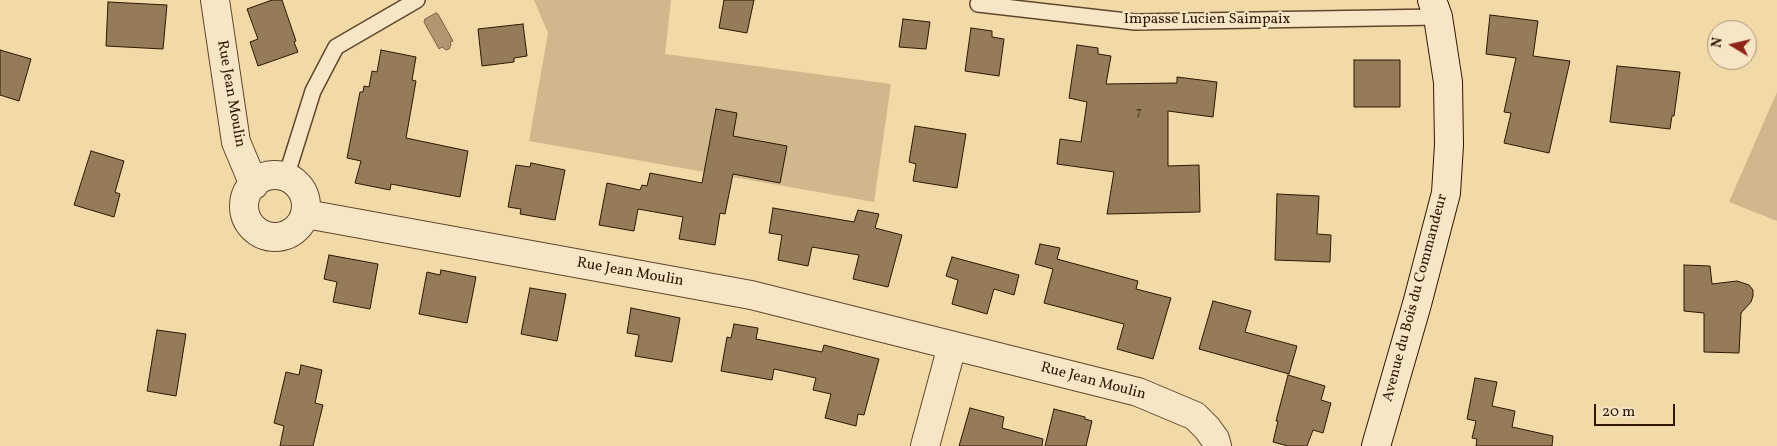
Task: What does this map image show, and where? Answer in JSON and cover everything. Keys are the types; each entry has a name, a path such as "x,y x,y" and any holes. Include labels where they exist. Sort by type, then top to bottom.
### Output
{"street":[{"name":"Rue Jean Moulin","path":"214,0 236,142 254,185"},
{"name":"Avenue du Bois du Commandeur","path":"1376,446 1417,304 1446,193 1450,145 1448,82 1435,9"},
{"path":"271,175 286,177 299,186 306,199 306,214 299,227 287,236 272,238 258,232 248,221 244,206 248,192 258,181 271,175"},
{"name":"Rue Jean Moulin","path":"306,214 751,296 1138,392 1195,416 1207,428 1215,439 1217,446"},
{"path":"925,446 952,346"}],"lane":[{"path":"286,177 313,90 336,47 418,0"},
{"name":"Impasse Lucien Saimpaix","path":"978,4 1135,22 1435,9"}],"shaded area":[{"path":"534,0 671,0 665,54 891,84 874,202 529,141 548,33"},
{"path":"436,13 453,41 450,42 449,49 446,50 442,47 439,49 424,22 425,19"},
{"path":"1777,92 1777,221 1729,202"}],"building":[{"path":"272,0 282,0 298,52 258,66 250,42 258,39 247,9"},
{"path":"724,0 754,0 747,33 719,28"},
{"path":"108,2 167,5 163,49 106,46"},
{"path":"1490,15 1538,21 1533,56 1570,61 1549,153 1504,143 1511,113 1504,112 1516,58 1486,54"},
{"path":"903,19 930,22 926,49 899,47"},
{"path":"523,24 527,56 514,58 514,62 482,66 478,29"},
{"path":"971,28 992,31 992,37 1004,39 999,76 965,71"},
{"path":"1077,45 1098,48 1098,54 1111,56 1106,84 1177,83 1177,77 1217,82 1213,117 1168,111 1168,166 1199,165 1200,212 1107,214 1114,172 1057,164 1060,139 1081,142 1087,102 1069,98"},
{"path":"0,50 31,59 19,101 0,95"},
{"path":"381,50 416,57 412,80 416,81 406,138 468,151 460,197 391,184 390,190 355,183 361,161 347,158 360,92 363,92 364,86 369,87 372,71 377,72"},
{"path":"1354,60 1400,60 1400,107 1354,107"},
{"path":"1617,66 1680,72 1674,116 1672,116 1670,129 1610,122"},
{"path":"716,109 737,113 733,136 787,146 780,183 733,174 725,214 720,213 715,245 679,239 683,217 638,209 634,231 599,225 607,183 640,190 642,185 647,186 650,173 702,183"},
{"path":"915,126 966,134 957,188 913,181 916,164 909,162"},
{"path":"91,151 124,161 115,192 120,194 114,217 74,205"},
{"path":"531,163 565,170 555,220 520,214 521,209 508,207 516,165 530,167"},
{"path":"1277,194 1319,196 1317,234 1331,235 1330,262 1275,260"},
{"path":"773,208 854,222 858,210 879,214 875,228 902,235 888,287 853,279 859,255 812,247 808,266 778,260 782,235 769,233"},
{"path":"1040,244 1060,248 1057,259 1138,281 1136,289 1171,298 1153,359 1117,349 1124,324 1044,303 1053,269 1035,264"},
{"path":"329,255 378,264 370,309 333,302 337,282 324,279"},
{"path":"952,257 1019,275 1014,295 994,289 987,314 952,304 958,280 946,276"},
{"path":"1684,265 1710,266 1712,284 1737,281 1749,285 1753,290 1751,302 1741,313 1739,353 1704,352 1704,313 1684,311"},
{"path":"441,270 476,277 467,323 419,314 427,272 440,275"},
{"path":"530,288 566,294 557,341 521,334"},
{"path":"1213,301 1251,311 1245,332 1297,346 1289,374 1199,349"},
{"path":"631,308 680,318 672,362 635,356 639,335 627,333"},
{"path":"734,324 758,328 756,339 822,352 824,345 879,359 864,415 858,414 856,426 825,418 831,394 813,390 816,378 774,369 772,380 721,371 727,337 731,338"},
{"path":"157,330 186,334 176,396 147,391"},
{"path":"301,365 322,370 315,403 323,405 313,446 280,446 284,426 274,423 286,372 299,375"},
{"path":"1288,375 1325,386 1321,400 1331,403 1323,433 1313,430 1307,446 1288,446 1273,442 1278,421 1276,421"},
{"path":"1475,378 1497,382 1492,406 1515,411 1512,427 1553,436 1552,446 1476,446 1477,439 1472,438 1476,421 1467,419"},
{"path":"970,408 1004,417 1002,428 1043,439 1042,446 959,446"},
{"path":"1054,409 1085,417 1085,419 1092,421 1086,446 1045,446"}]}
